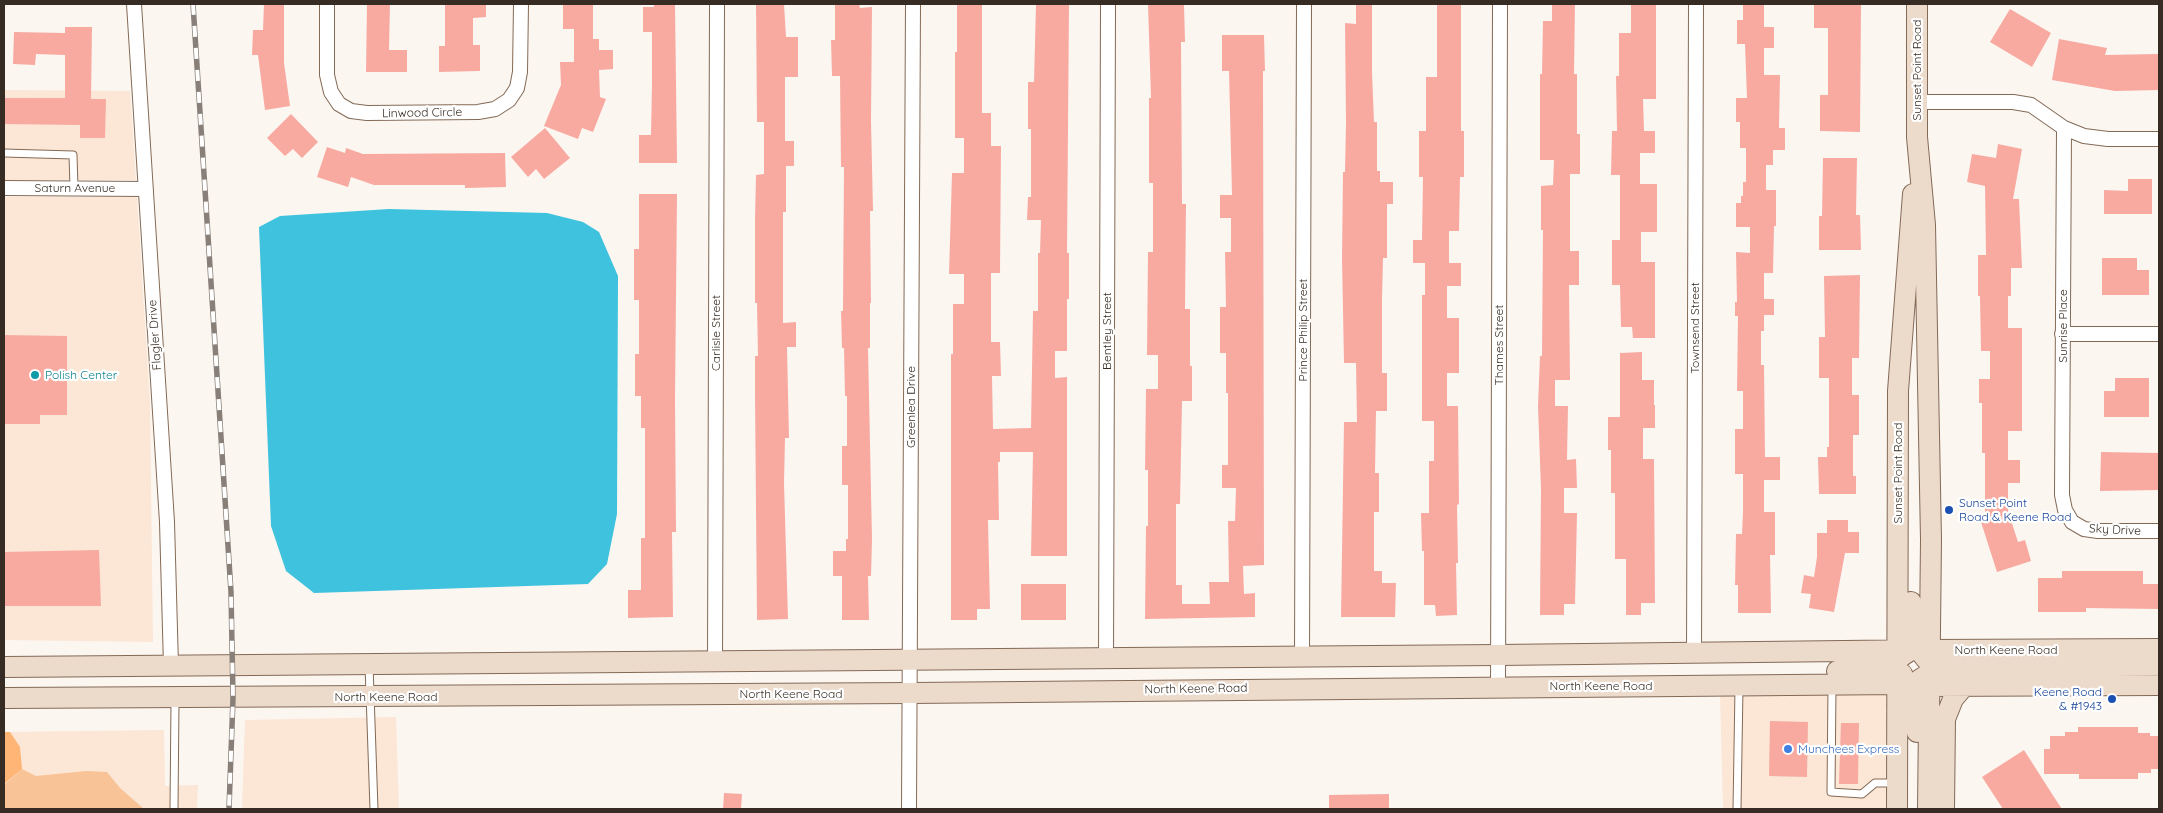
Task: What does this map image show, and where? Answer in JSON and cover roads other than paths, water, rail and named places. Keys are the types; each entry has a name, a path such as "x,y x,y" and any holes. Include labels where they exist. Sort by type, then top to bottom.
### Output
{"main road":[{"name":"Sunset Point Road","path":"1914,667 1931,625 1932,540 1925,225 1917,102 1917,4"},
{"name":"Sunset Point Road","path":"1918,137 1898,391 1914,667 1928,809"},
{"name":"North Keene Road","path":"4,698 910,693 1832,684 1914,667 2159,650"},
{"path":"4,667 1871,651 1914,667"},
{"path":"1603,686 1684,673 1855,671 1914,667 2159,665"},
{"path":"1897,809 1898,708 1914,667"},
{"path":"1914,667 1917,717 1916,809"},
{"name":"North Keene Road","path":"1914,667 1964,686 2159,685"},
{"path":"1944,809 1946,719 1953,699 1964,686"}],"street":[{"name":"Flagler Drive","path":"134,4 168,522 171,666"},
{"name":"Linwood Circle","path":"326,4 327,75 331,92 339,104 351,111 367,114 478,112 495,109 509,100 517,88 520,72 521,4"},
{"name":"Carlisle Street","path":"714,662 717,4"},
{"name":"Greenlea Drive","path":"909,809 912,4"},
{"name":"Bentley Street","path":"1106,658 1108,4"},
{"name":"Prince Philip Street","path":"1302,656 1304,4"},
{"name":"Thames Street","path":"1498,687 1500,4"},
{"name":"Townsend Street","path":"1694,653 1696,4"},
{"path":"1917,102 2013,102 2031,106 2064,128 2084,136 2108,139 2159,139"},
{"name":"Sunrise Place","path":"2064,128 2062,496 2065,510 2072,522"},
{"name":"Saturn Avenue","path":"4,188 146,189"},
{"path":"2062,334 2159,334"},
{"name":"Sky Drive","path":"2072,522 2084,529 2098,531 2159,531"}],"lane":[{"path":"4,154 74,155 74,188"},
{"path":"369,665 374,809"},
{"path":"1832,684 1831,792 1862,794 1875,783 1897,783"},
{"path":"1737,809 1739,685"},
{"path":"174,809 175,697"}],"water":[{"path":"389,209 547,213 583,222 599,232 618,276 617,514 607,564 588,584 314,593 286,571 271,526 259,227 280,216"}],"railway":[{"path":"193,4 231,592 233,698 229,809"}],"place":[{"name":"Polish Center","path":"35,375"},
{"name":"Sunset Point Road & Keene Road","path":"1949,510"},
{"name":"Keene Road & #1943","path":"2112,699"},
{"name":"Munchees Express","path":"1788,749"}]}
